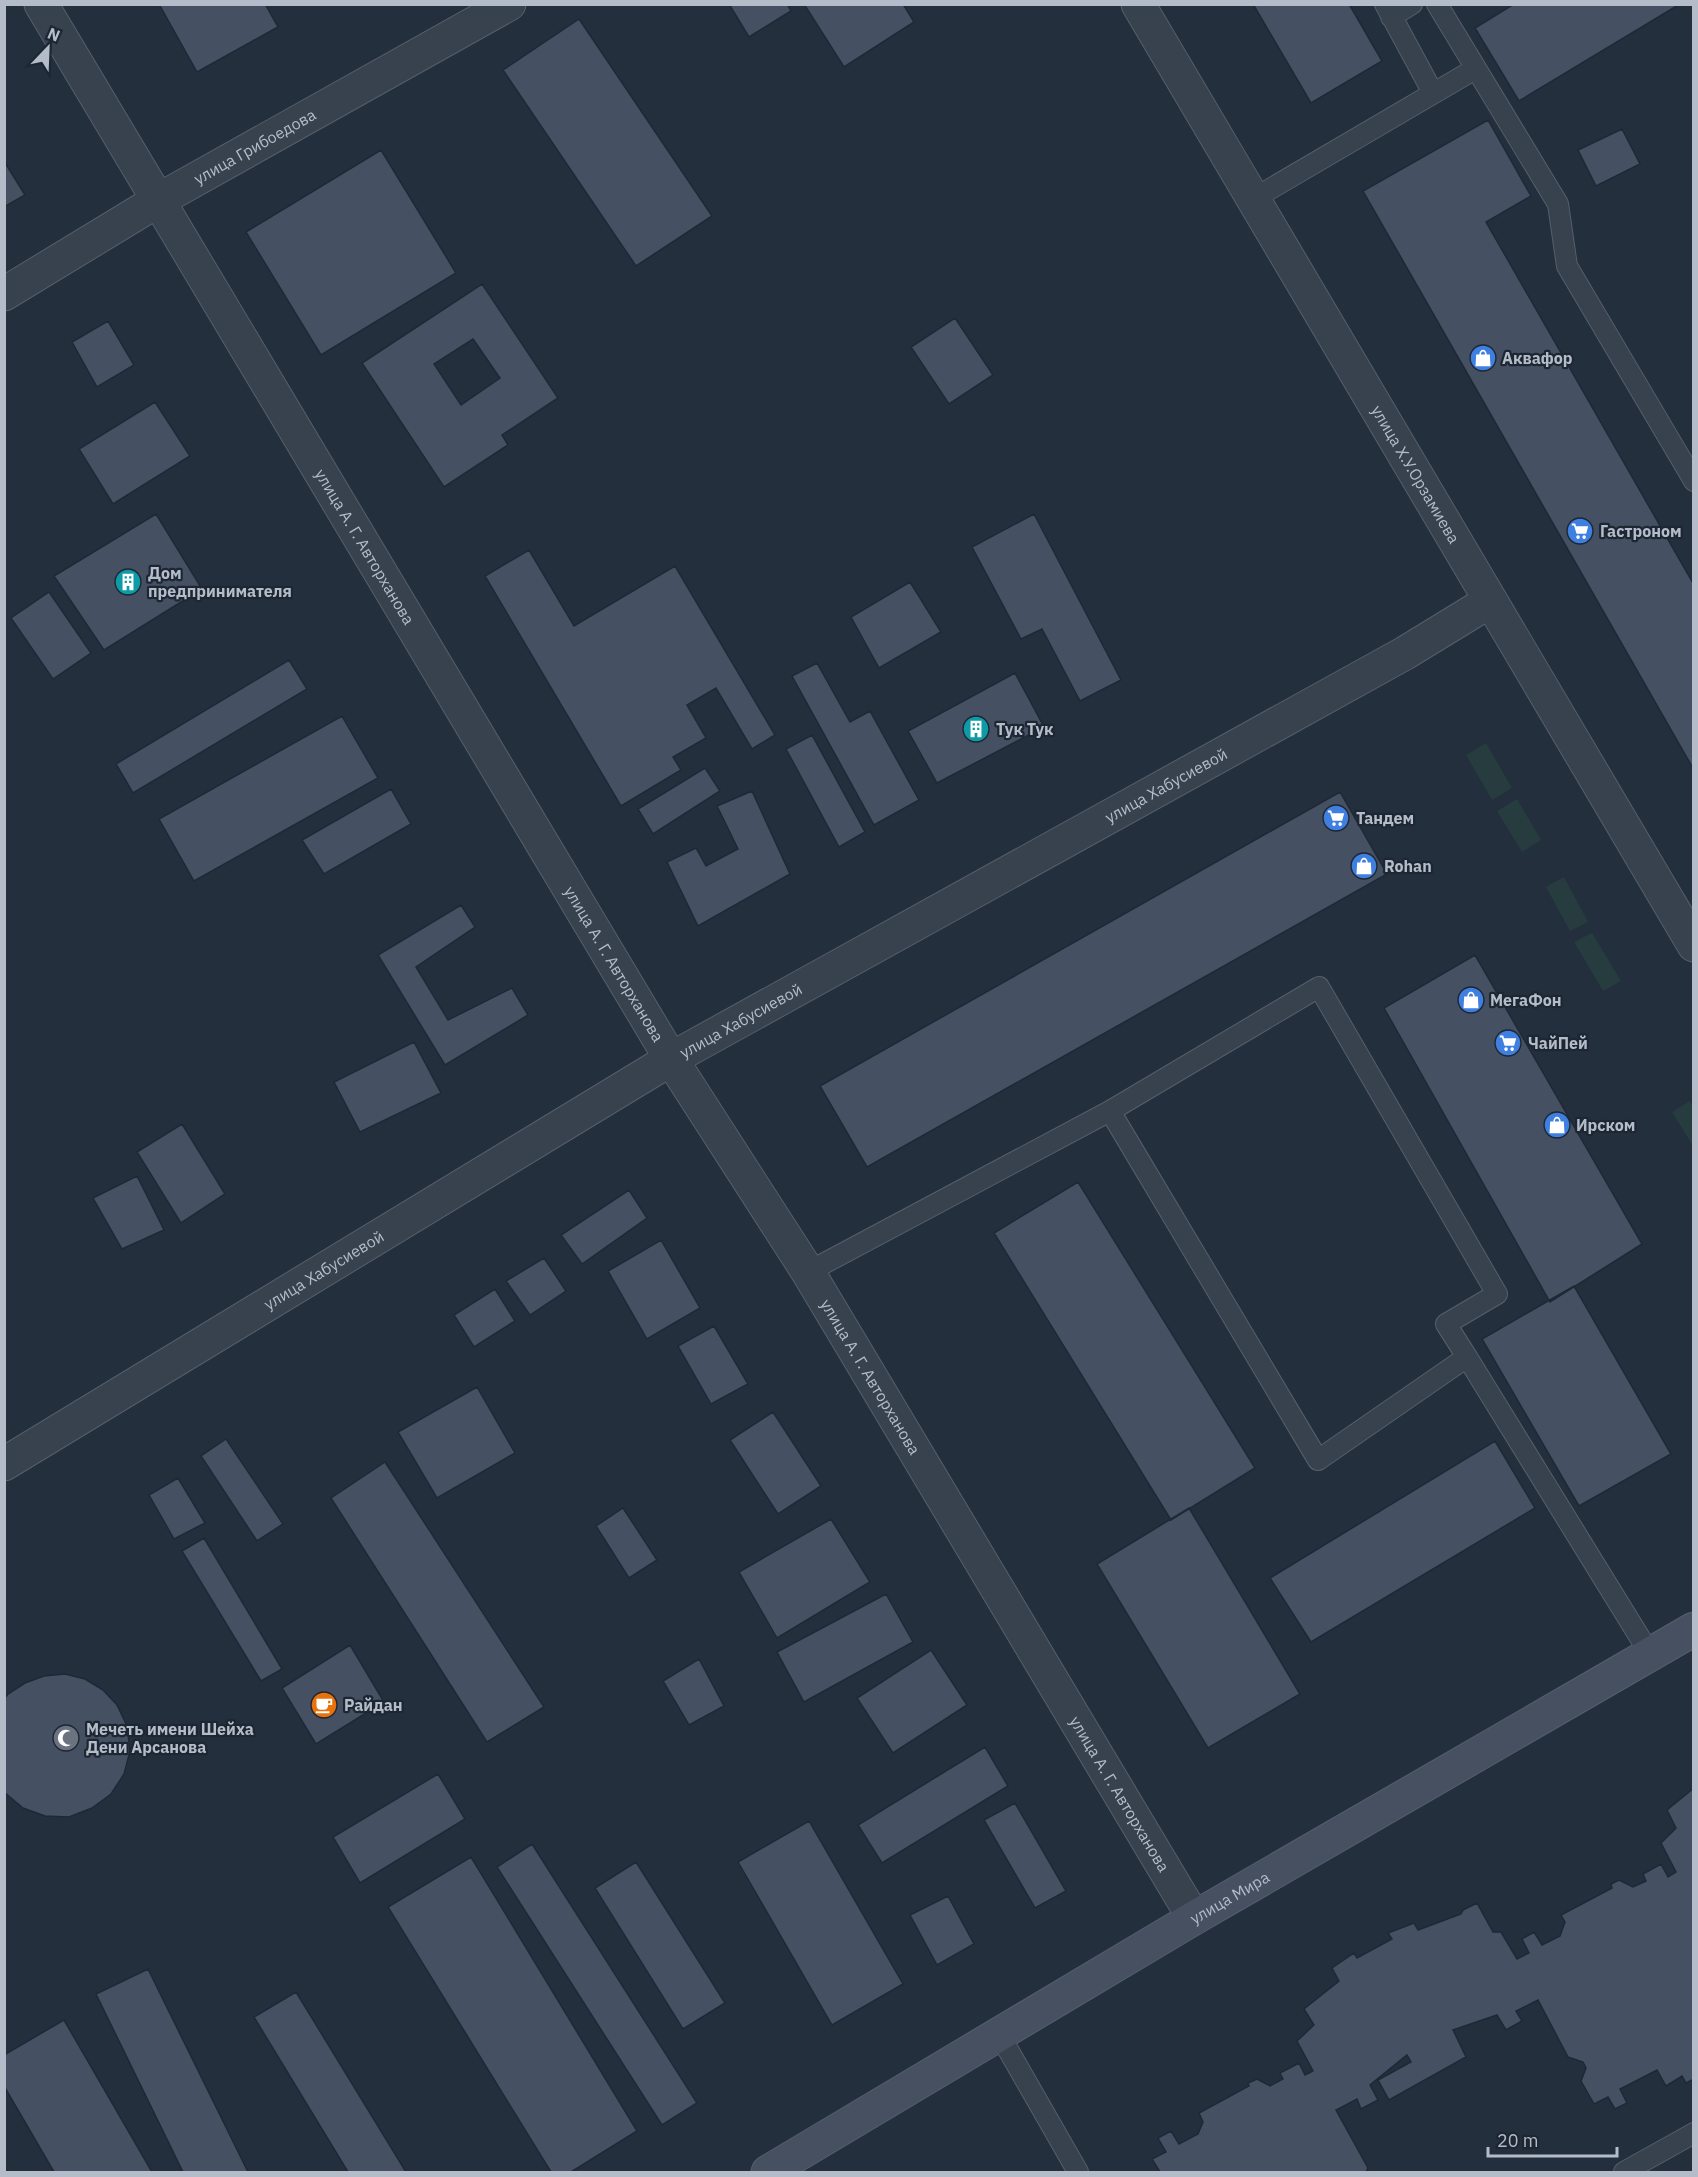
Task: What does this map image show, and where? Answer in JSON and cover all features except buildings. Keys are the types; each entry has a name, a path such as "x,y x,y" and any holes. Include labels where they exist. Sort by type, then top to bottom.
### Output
{"main road":[{"name":"улица Мира","path":"768,2172 1194,1918 1694,1629"}],"street":[{"name":"улица А. Г. Авторханова","path":"41,4 671,1059 808,1272 1194,1918"},
{"name":"улица Грибоедова","path":"4,294 157,201 509,4"},
{"name":"улица Х.У.Орзамиева","path":"1137,4 1694,945"},
{"name":"улица Хабусиевой","path":"4,1464 671,1059 1405,653 1490,601"}],"lane":[{"path":"1412,4 1388,11 1434,93"},
{"path":"1437,4 1558,204 1567,267 1694,481"},
{"path":"1253,199 1475,69"},
{"path":"808,1272 1110,1111 1319,987 1497,1294 1446,1324 1650,1654"},
{"path":"1110,1111 1318,1460 1467,1357"},
{"path":"999,2034 1078,2172"},
{"path":"1624,2172 1694,2133"}],"green space":[{"path":"1486,743 1512,788 1492,800 1466,755"},
{"path":"1517,799 1541,840 1522,852 1497,811"},
{"path":"1564,877 1588,922 1570,931 1546,887"},
{"path":"1592,933 1621,981 1603,991 1574,942"},
{"path":"1690,1101 1693,1107 1693,1146 1672,1112"}],"place":[{"name":"Аквафор","path":"1483,358"},
{"name":"Гастроном","path":"1580,531"},
{"name":"Дом предпринимателя","path":"128,582"},
{"name":"Тук Тук","path":"976,729"},
{"name":"Тандем","path":"1336,818"},
{"name":"Rohan","path":"1364,866"},
{"name":"МегаФон","path":"1471,1000"},
{"name":"ЧайПей","path":"1508,1043"},
{"name":"Ирском","path":"1557,1125"},
{"name":"Райдан","path":"324,1705"},
{"name":"Мечеть имени Шейха Дени Арсанова","path":"66,1738"}]}
